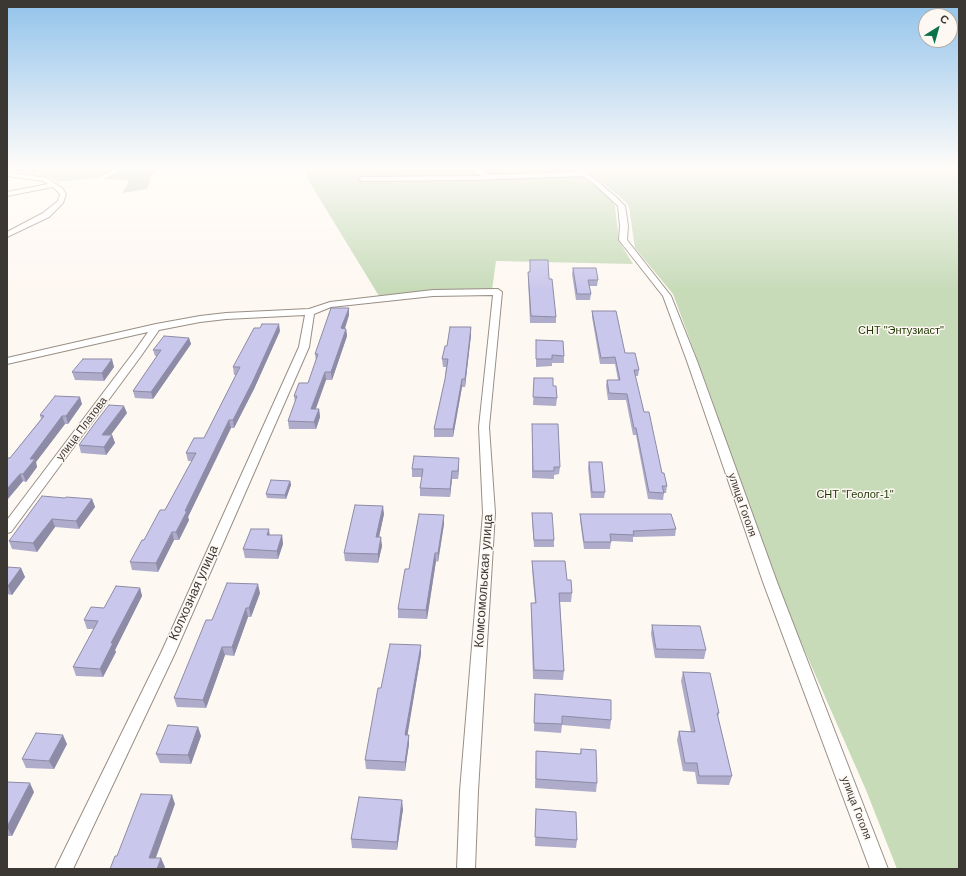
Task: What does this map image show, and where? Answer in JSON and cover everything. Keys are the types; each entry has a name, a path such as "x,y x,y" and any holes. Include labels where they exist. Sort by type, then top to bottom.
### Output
{"street":[{"path":"7,235 46,215 54,208"},
{"name":"улица Гоголя","path":"621,208 624,240 632,253 667,296 692,360 770,582 879,869"},
{"name":"Комсомольская улица","path":"310,312 330,305 378,298 433,293 498,292 484,427 489,513 470,783 466,869"},
{"path":"7,361 156,327 200,319 226,316 310,312"},
{"name":"Колхозная улица","path":"64,869 168,653 304,347 310,312"},
{"name":"улица Платова","path":"7,529 138,354 156,327"}],"green space":[{"path":"325,208 615,208 619,241 633,264 496,261 492,290 379,296"},
{"path":"629,208 959,208 959,869 897,869 866,790 771,574 711,397 673,294 635,248"}],"building":[{"path":"530,260 548,260 549,279 552,279 556,317 531,316 528,272 530,272"},
{"path":"573,268 596,268 598,280 588,280 591,294 577,294"},
{"path":"331,308 349,308 341,328 346,329 331,372 325,372 311,409 319,409 314,422 288,421 297,396 294,396 299,383 308,383 318,354 315,354"},
{"path":"592,311 616,311 625,353 635,353 639,370 634,370 644,412 649,412 662,473 664,473 667,486 662,486 664,493 649,492 636,428 634,428 627,394 609,393 607,380 620,380 615,357 601,358"},
{"path":"262,324 279,324 233,420 229,420 176,532 172,532 156,563 130,562 160,510 165,510 196,453 186,453 194,438 204,438 240,367 233,367 254,328 260,328"},
{"path":"450,327 471,327 465,379 462,379 453,429 434,429 445,379 448,359 442,359 445,346 447,346"},
{"path":"164,336 189,338 151,392 133,391 161,350 153,350"},
{"path":"536,340 563,341 564,356 552,355 552,359 536,359"},
{"path":"83,359 112,359 102,373 72,372"},
{"path":"534,378 553,378 553,386 556,386 557,398 533,397"},
{"path":"55,396 80,397 66,416 62,416 30,459 35,459 23,474 20,474 7,489 7,458 10,458 44,416 40,415"},
{"path":"109,405 124,406 102,435 112,435 104,447 79,445 95,423"},
{"path":"532,424 558,424 560,467 554,467 554,471 533,471"},
{"path":"414,456 459,458 458,471 452,471 450,489 420,488 423,469 412,469"},
{"path":"589,462 602,462 605,492 592,492"},
{"path":"271,480 290,481 285,495 266,494"},
{"path":"42,496 92,499 76,521 52,519 33,543 9,541"},
{"path":"355,505 383,506 376,537 381,537 378,554 344,553"},
{"path":"532,513 552,513 554,540 534,540"},
{"path":"419,514 444,515 438,553 435,553 426,610 398,609 405,569 409,569"},
{"path":"580,514 671,514 676,529 633,531 634,535 610,534 611,542 584,542"},
{"path":"251,529 269,529 267,535 282,535 277,551 243,549"},
{"path":"532,561 565,561 567,580 571,580 572,593 559,593 564,671 534,670 531,603 536,603"},
{"path":"7,567 21,568 8,586 7,586"},
{"path":"227,583 258,584 249,608 246,608 232,647 222,647 203,700 174,698 206,620 212,620"},
{"path":"116,586 140,588 111,643 113,643 100,669 73,667 98,621 84,620 91,607 104,608"},
{"path":"652,625 700,626 706,650 656,649"},
{"path":"390,644 421,645 405,735 409,735 405,762 365,760 378,688 381,688"},
{"path":"683,672 710,673 719,713 717,713 732,776 699,776 697,763 685,763 679,731 695,732"},
{"path":"535,694 611,700 611,720 562,716 562,724 534,723"},
{"path":"168,725 198,727 188,755 156,754"},
{"path":"36,733 63,735 49,761 22,759"},
{"path":"581,749 596,750 597,783 536,779 536,751 581,754"},
{"path":"7,782 30,783 7,827"},
{"path":"141,794 172,795 149,858 161,858 157,869 110,869 115,856 117,856"},
{"path":"359,797 402,800 397,842 351,839"},
{"path":"536,809 576,812 577,840 535,837"}],"park label":[{"name":"СНТ \"Энтузиаст\"","path":"901,331"},
{"name":"СНТ \"Геолог-1\"","path":"855,495"}]}
